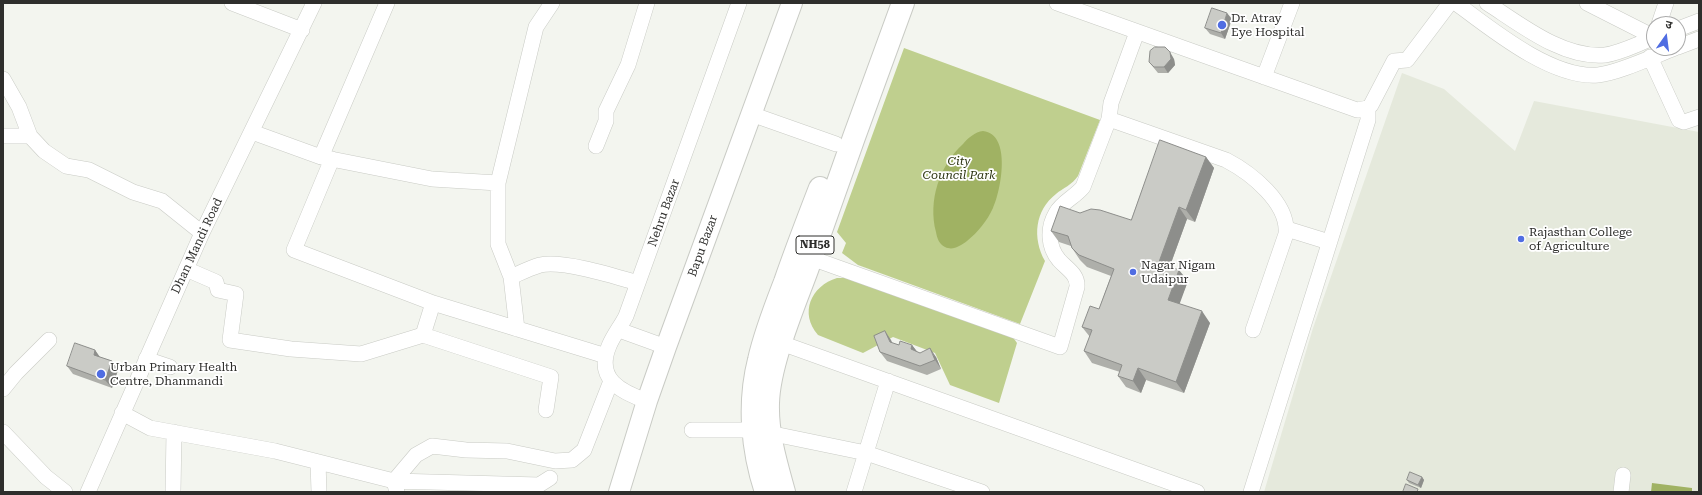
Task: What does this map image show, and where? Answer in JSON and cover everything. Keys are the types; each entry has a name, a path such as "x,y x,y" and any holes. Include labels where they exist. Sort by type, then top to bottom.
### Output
{"highway":[{"name":"NH58","path":"784,492 753,410 755,378 763,342 887,3"},
{"name":"NH58","path":"766,492 758,464 761,432 781,343 849,148 903,3"}],"main road":[{"name":"Bapu Bazar","path":"620,492 647,401 792,3"}],"street":[{"path":"232,3 302,30"},
{"name":"Dhan Mandi Road","path":"88,492 202,233 314,3"},
{"path":"386,3 326,158 294,250 433,303 606,356 605,365 612,381 624,392 647,401"},
{"path":"517,329 511,277 498,244 498,183 536,27 552,3"},
{"path":"596,146 606,121 606,111 628,65 648,3"},
{"name":"Nehru Bazar","path":"606,356 609,345 626,316 739,3"},
{"path":"1057,3 1357,110 1368,108 1374,101 1394,61 1407,60 1450,3"},
{"path":"1264,77 1292,3"},
{"path":"1456,3 1539,60 1565,71 1592,75 1606,73 1650,57 1679,120 1684,122 1699,116"},
{"path":"1487,3 1549,42 1579,52 1605,55 1646,41"},
{"path":"1587,3 1646,34"},
{"path":"1662,16 1668,3"},
{"path":"1668,3 1668,16"},
{"path":"1686,25 1699,21"},
{"path":"811,258 1060,347 1077,288 1077,282 1073,273 1059,260 1053,250 1050,239 1052,220 1056,212 1083,187 1109,119 1111,103 1137,32"},
{"path":"1686,43 1699,39"},
{"path":"1539,60 1549,42"},
{"path":"3,80 19,107 30,136 44,151 66,166 89,170 133,192 162,201 202,233"},
{"path":"1251,492 1368,120 1368,108"},
{"path":"751,114 836,144"},
{"path":"1109,119 1213,154 1240,167 1261,184 1279,207 1286,222 1287,229 1282,248 1252,330"},
{"path":"252,132 326,158 432,179 498,183"},
{"path":"3,136 30,136"},
{"path":"1287,229 1329,242"},
{"path":"511,277 540,265 563,266 592,271 638,283"},
{"path":"186,269 216,282 218,290 236,294 230,340 291,349 361,354 423,335 551,377 546,410"},
{"path":"423,335 433,303"},
{"path":"619,330 666,347"},
{"path":"3,389 16,373 50,340"},
{"path":"781,343 1197,492"},
{"path":"146,359 170,367"},
{"path":"396,486 416,455 432,446 466,450 507,451 555,461 572,460 584,450 612,381"},
{"path":"854,492 888,381"},
{"path":"122,414 150,428 275,451 318,462 396,486 539,485 550,478"},
{"path":"692,430 761,432 866,454 982,492"},
{"path":"3,432 46,477 65,492"},
{"path":"173,492 174,432"},
{"path":"318,462 319,492"},
{"path":"1621,492 1623,475"}],"shaded area":[{"name":"Rajasthan College of Agriculture","path":"1402,73 1444,89 1515,151 1534,101 1699,132 1699,492 1264,492 1313,328"},
{"path":"983,131 992,134 998,142 1001,152 1001,177 996,200 988,217 975,234 959,246 948,248 941,244 936,234 933,208 938,185 942,173 955,153 974,134"},
{"path":"1652,483 1692,488 1692,492 1651,492"}],"green space":[{"name":"City Council Park","path":"904,48 1100,120 1078,176 1073,182 1049,201 1040,216 1037,234 1038,243 1045,261 1020,324 858,265 842,253 846,243 837,232"},
{"path":"837,278 846,278 1012,336 1017,343 999,403 950,385 935,353 893,337 863,353 818,335 812,327 809,318 811,301 820,287"}],"building":[{"path":"1212,8 1227,13 1221,33 1205,28"},
{"path":"1155,47 1165,47 1170,52 1171,59 1164,67 1154,67 1149,62 1150,51"},
{"name":"Nagar Nigam Udaipur","path":"1160,140 1206,157 1186,210 1179,207 1159,262 1179,270 1168,300 1202,311 1176,382 1138,368 1133,381 1118,376 1122,365 1084,351 1092,330 1082,327 1090,306 1099,309 1114,269 1079,255 1072,248 1068,236 1051,231 1060,206 1080,213 1091,209 1100,210 1131,220"},
{"path":"885,331 890,342 899,345 900,341 912,345 911,349 920,353 930,348 935,360 920,366 880,352 874,336"},
{"path":"75,343 95,350 94,355 112,361 105,380 67,366"},
{"path":"1410,472 1422,477 1418,485 1407,480"},
{"path":"1406,484 1418,489 1417,492 1403,492"}],"place":[{"name":"Dr. Atray Eye Hospital","path":"1222,25"},
{"name":"Rajasthan College of Agriculture","path":"1521,239"},
{"name":"Nagar Nigam Udaipur","path":"1133,272"},
{"name":"Urban Primary Health Centre, Dhanmandi","path":"101,374"}]}
